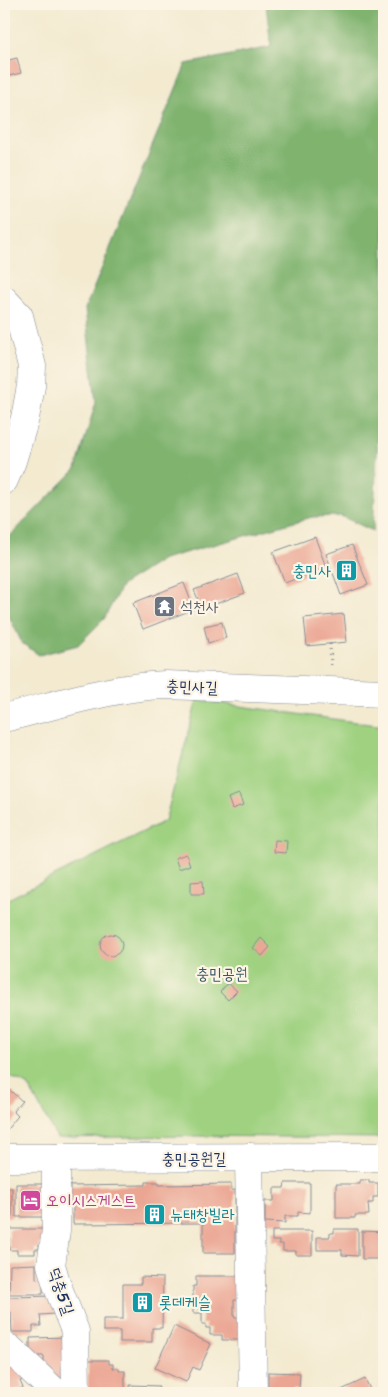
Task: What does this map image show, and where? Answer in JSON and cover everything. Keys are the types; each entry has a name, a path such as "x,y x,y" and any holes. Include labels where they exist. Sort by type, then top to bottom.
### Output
{"street":[{"path":"4,300 19,316 32,366 31,386 25,418 4,480"},
{"name":"충민사길","path":"4,718 107,692 145,686 384,693"},
{"name":"충민공원길","path":"4,1158 384,1157"},
{"name":"덕충5길","path":"56,1158 56,1230 51,1265 56,1285 76,1331 76,1393"},
{"path":"249,1158 253,1393"},
{"path":"4,1346 10,1349 56,1393"}],"path":[{"path":"330,644 331,665"}],"green space":[{"path":"266,4 384,4 384,434 378,434 373,531 341,516 312,517 163,559 122,585 104,619 78,645 39,655 22,643 8,614 4,614 4,542 76,469 96,402 85,309 186,64 271,47"},
{"name":"충민공원","path":"197,700 384,726 384,1138 193,1136 57,1138 28,1085 4,1074 4,901 165,821"}],"building":[{"path":"17,58 21,73 9,76 5,61"},
{"path":"315,537 326,567 285,583 273,552"},
{"name":"충민사","path":"352,545 368,585 341,595 326,554"},
{"path":"238,574 245,593 202,609 194,590"},
{"name":"석천사","path":"184,583 194,609 143,629 133,603"},
{"path":"344,614 347,642 307,646 304,618"},
{"path":"222,622 226,638 208,643 204,626"},
{"path":"239,794 243,805 232,809 228,798"},
{"path":"275,840 287,841 286,853 274,852"},
{"path":"186,854 190,865 179,869 175,858"},
{"path":"203,881 204,894 191,894 191,882"},
{"path":"111,934 119,937 122,945 119,953 111,956 103,953 100,945 103,937"},
{"path":"261,938 270,947 262,956 253,948"},
{"path":"228,983 237,991 228,1000 220,992"},
{"path":"4,1085 22,1101 13,1111 18,1116 4,1133"},
{"path":"360,1180 378,1183 378,1197 373,1197 373,1203 368,1203 369,1215 355,1215 355,1218 336,1218 336,1184 360,1184"},
{"name":"뉴태창빌라","path":"146,1182 159,1182 159,1185 231,1184 231,1190 235,1190 235,1253 203,1253 203,1223 73,1224 73,1204 67,1204 67,1186 146,1185"},
{"path":"285,1183 310,1183 310,1213 298,1212 298,1216 285,1216 285,1223 265,1222 265,1201 274,1201 274,1188 284,1188"},
{"name":"오이시스게스트","path":"16,1184 43,1184 44,1217 16,1217"},
{"path":"4,1188 12,1188 12,1217 4,1217"},
{"path":"9,1229 46,1229 46,1244 39,1244 39,1249 35,1249 35,1254 17,1254 17,1250 9,1250"},
{"path":"334,1229 358,1229 358,1256 342,1255 342,1250 317,1250 317,1237 330,1237 330,1233 334,1233"},
{"path":"272,1231 312,1231 312,1255 296,1255 296,1251 283,1251 283,1244 279,1244 279,1241 272,1241"},
{"path":"362,1231 384,1232 384,1259 362,1259"},
{"path":"36,1264 36,1279 43,1278 43,1294 9,1294 10,1265"},
{"path":"196,1276 239,1276 239,1300 234,1300 234,1317 239,1317 239,1340 222,1340 222,1335 210,1335 210,1328 206,1328 206,1324 202,1324 202,1313 193,1313 193,1286 196,1286"},
{"name":"롯데케슬","path":"141,1277 163,1278 162,1328 152,1328 152,1342 120,1342 120,1331 103,1331 103,1319 123,1319 123,1284 141,1284"},
{"path":"55,1296 55,1314 40,1315 41,1326 33,1326 33,1332 12,1332 11,1312 8,1312 8,1297"},
{"path":"174,1326 211,1344 199,1370 193,1367 186,1382 155,1368"},
{"path":"68,1337 69,1380 51,1381 44,1371 44,1356 30,1356 30,1338"},
{"path":"88,1360 109,1360 109,1364 113,1364 113,1368 125,1371 125,1393 88,1393"},
{"path":"20,1361 26,1378 20,1381 23,1388 4,1393 4,1367"},
{"path":"268,1372 300,1373 299,1389 293,1389 293,1391 268,1391"},
{"path":"365,1379 372,1393 335,1393"},
{"path":"130,1385 159,1386 158,1393 130,1393"}],"place":[{"name":"충민사","path":"347,570"},
{"name":"석천사","path":"164,606"},
{"name":"오이시스게스트","path":"30,1200"},
{"name":"뉴태창빌라","path":"154,1214"},
{"name":"롯데케슬","path":"143,1302"}]}
